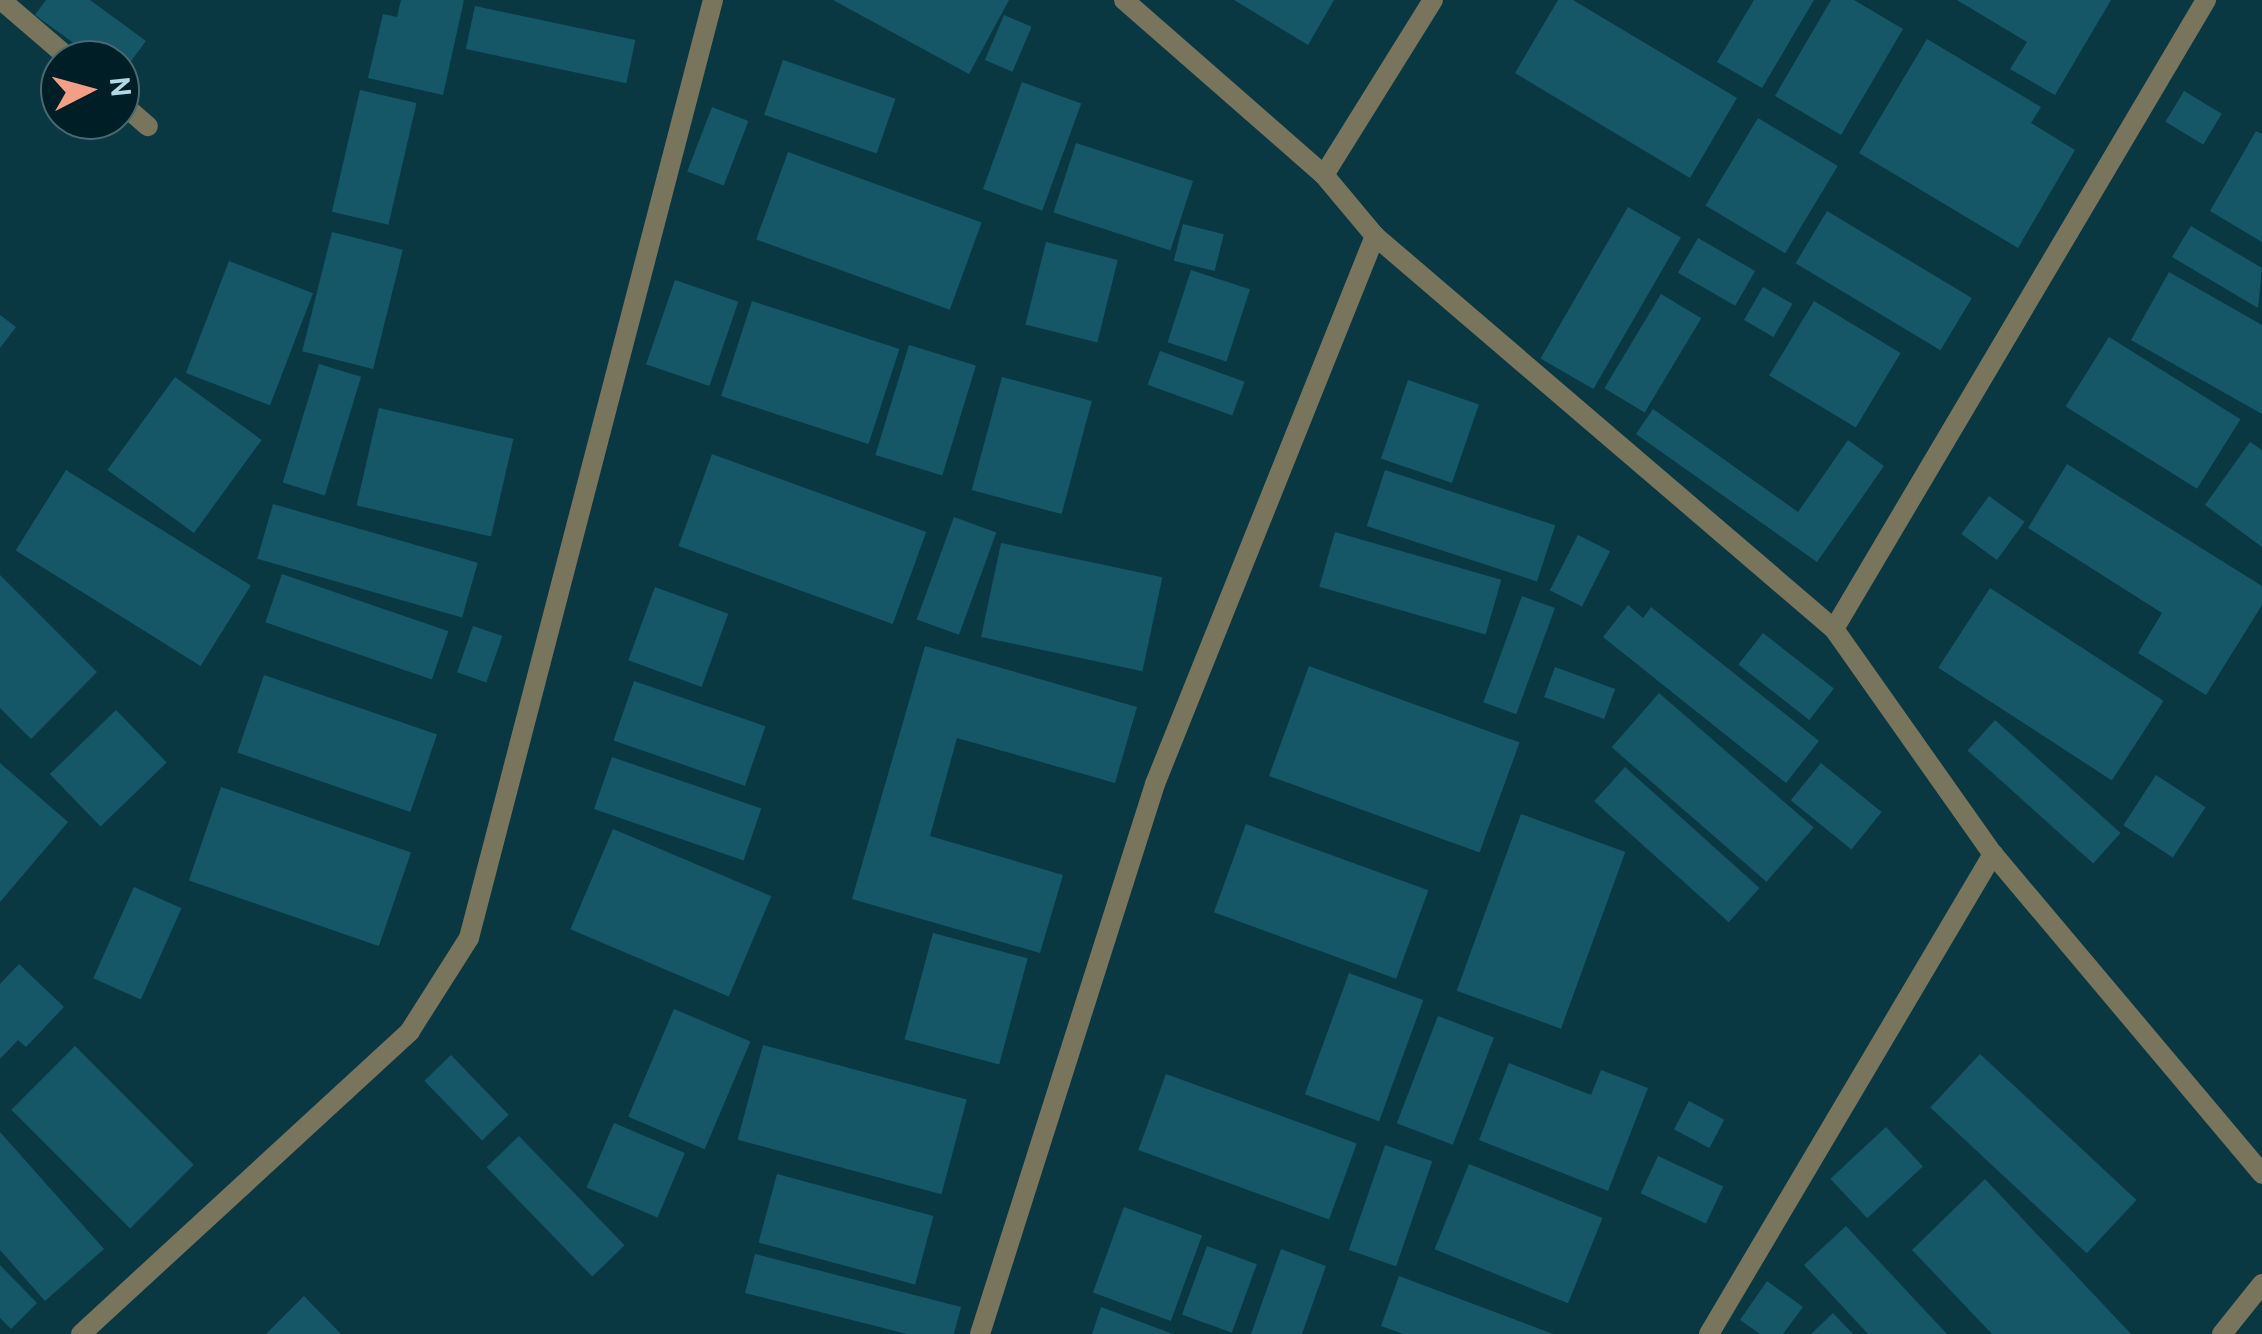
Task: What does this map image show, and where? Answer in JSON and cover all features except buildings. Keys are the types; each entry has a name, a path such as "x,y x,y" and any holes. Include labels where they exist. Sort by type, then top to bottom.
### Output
{"street":[{"path":"1,0 48,40"},
{"path":"81,1334 410,1031 469,938 714,0"},
{"path":"1124,0 1324,175 1375,236 1834,629 1993,854 2262,1174"},
{"path":"1324,175 1433,0"},
{"path":"1834,629 2206,0"},
{"path":"140,119 148,126"},
{"path":"980,1334 1155,784 1375,236"},
{"path":"1709,1334 1993,854"},
{"path":"2222,1334 2262,1284"}]}
